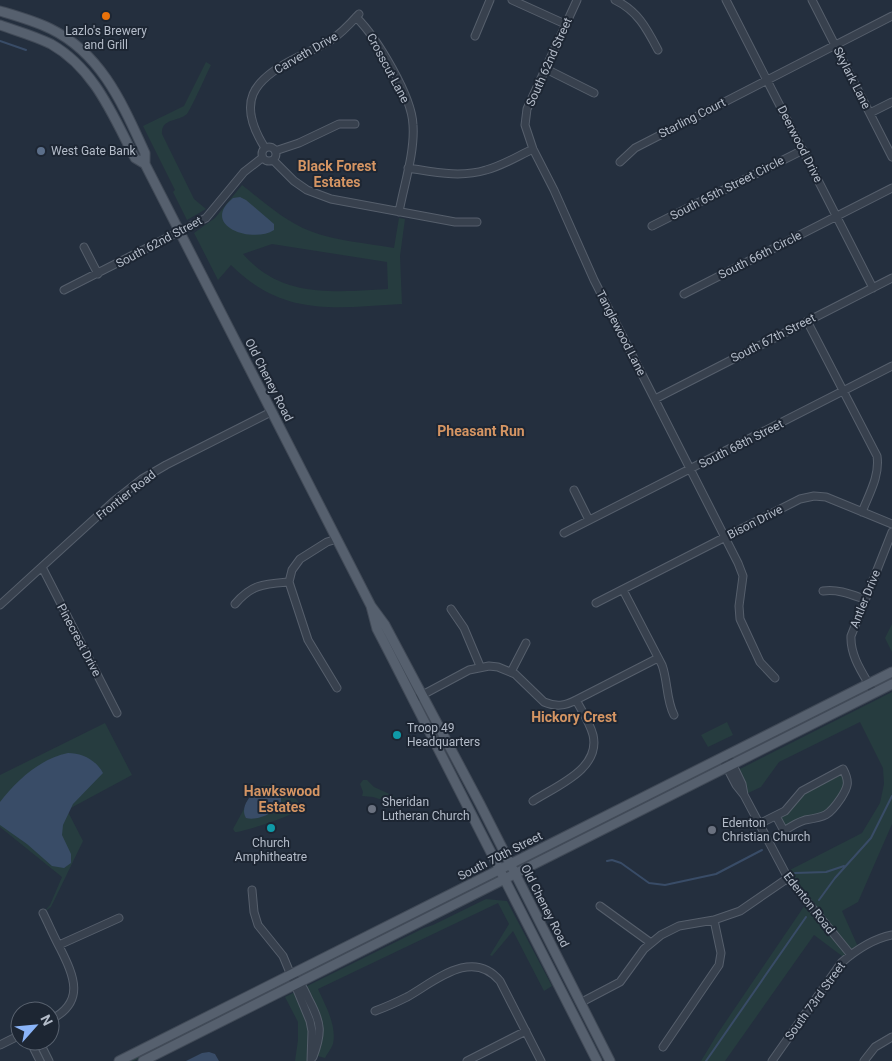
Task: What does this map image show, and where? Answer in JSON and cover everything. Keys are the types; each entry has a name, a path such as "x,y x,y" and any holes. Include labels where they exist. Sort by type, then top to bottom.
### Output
{"main road":[{"name":"Old Cheney Road","path":"0,11 54,30 74,43 91,58 114,89 145,153 145,164 371,606 377,629 597,1061"},
{"name":"Old Cheney Road","path":"0,25 46,42 62,51 79,65 100,91 136,158 145,164"},
{"name":"Old Cheney Road","path":"371,606 383,620 422,694 610,1061"},
{"name":"South 70th Street","path":"119,1061 500,871 892,672"},
{"name":"South 70th Street","path":"143,1061 892,684"}],"street":[{"path":"475,36 490,0"},
{"path":"512,0 565,24"},
{"name":"South 62nd Street","path":"525,125 527,109 577,0"},
{"path":"615,0 637,14 658,50"},
{"name":"Deerwood Drive","path":"726,0 873,288"},
{"name":"Skylark Lane","path":"812,0 892,157"},
{"name":"Carveth Drive","path":"265,148 252,124 249,111 255,90 277,68 329,42 344,31 358,15"},
{"name":"Crosscut Lane","path":"358,15 382,50 408,102 413,125 412,147 399,212"},
{"name":"Starling Court","path":"620,162 635,148 892,16"},
{"path":"546,69 594,93"},
{"path":"870,113 892,102"},
{"path":"275,151 299,143 339,124 355,124"},
{"name":"Tanglewood Lane","path":"525,125 533,149 554,190 590,273 738,563 742,576 739,606 740,619 760,662 775,678"},
{"path":"273,160 266,161 262,158 261,154 265,148 272,148 275,151"},
{"path":"408,168 444,174 476,173 498,166 533,149"},
{"name":"South 65th Street Circle","path":"652,226 803,150"},
{"path":"273,160 276,156 275,151"},
{"name":"South 62nd Street","path":"64,290 180,232 209,215 240,176 262,158"},
{"path":"273,160 294,181 317,194 331,199 455,222 476,222"},
{"name":"South 66th Circle","path":"684,294 892,188"},
{"path":"84,247 98,274"},
{"name":"South 67th Street","path":"655,399 892,278"},
{"path":"807,321 877,456 876,476 862,512"},
{"name":"South 68th Street","path":"564,534 892,366"},
{"name":"Frontier Road","path":"0,605 114,501 142,480 166,465 271,412"},
{"path":"574,490 589,520"},
{"name":"Bison Drive","path":"596,603 808,496 826,497 892,524"},
{"name":"Antler Drive","path":"874,693 854,656 850,642 852,630 892,532"},
{"path":"337,539 327,542 300,559 292,570 289,582 308,640 337,688"},
{"name":"Pinecrest Drive","path":"42,567 117,712"},
{"path":"235,604 244,594 262,584 289,582"},
{"path":"623,590 666,677 669,702 674,715"},
{"path":"823,591 843,591 864,600"},
{"path":"450,608 464,628 480,666"},
{"path":"510,672 526,643"},
{"path":"413,700 480,666 492,666 510,672 522,680 539,698 550,704 562,705 576,700 658,658"},
{"path":"533,801 580,771 590,760 594,748 593,734 576,700"},
{"name":"Edenton Road","path":"724,756 736,785 744,795 788,878 850,955"},
{"path":"759,824 785,811 802,791 844,769 848,778 848,785 831,812 817,819 802,822 784,831 776,816"},
{"path":"580,1003 620,982 637,958 651,942 661,935 679,926 714,920 734,914 752,904 788,878"},
{"path":"252,890 254,912 258,925 280,952 292,974 311,1024 311,1061"},
{"path":"600,906 651,942"},
{"path":"44,913 72,974 74,991 68,1006 60,1014"},
{"path":"58,945 119,918"},
{"path":"663,1047 719,965 721,953 714,920"},
{"name":"South 73rd Street","path":"772,1061 834,972 850,955 869,943 892,935"},
{"path":"375,1011 408,996 442,975 477,967 492,973 500,981 541,1061"},
{"path":"467,1061 526,1031"},
{"path":"864,1061 875,1047 892,1037"}],"green space":[{"path":"206,62 211,65 187,114 167,123 162,129 162,134 194,199 206,209 187,220 173,192 175,190 143,126 184,106"},
{"path":"242,185 274,211 301,227 341,239 394,248 399,218 405,219 400,256 402,304 354,307 310,306 270,294 250,282 231,265 218,280 194,233 215,218","holes":["272,244 387,262 388,289 322,291 293,286 267,275 243,254"]},
{"path":"892,624 892,652 885,638"},
{"path":"892,692 892,824 858,902 842,911 859,949 846,959 814,935 725,1061 701,1061 807,902 784,873 862,833 880,803 884,784 883,768 860,722 779,762 761,787 744,795 736,771"},
{"path":"727,722 733,735 708,747 701,735"},
{"path":"105,723 132,775 67,810 83,841 51,907 43,913 50,905 62,877 0,827 0,775"},
{"path":"843,769 848,778 834,808 784,831 776,816 795,798"},
{"path":"363,780 367,780 374,787 394,796 392,803 373,797 362,796 363,792 360,784"},
{"path":"269,785 278,788 285,795 296,799 299,804 298,810 288,816 268,823 235,832 233,829 245,807 245,817 279,795 267,788 257,790 260,786"},
{"path":"486,899 507,901 552,986 544,991 513,931 492,956 490,955 509,924 498,903 318,989 332,1022 333,1044 325,1058 314,1055 312,1061 295,1061 298,1022 285,997"},
{"path":"424,912 412,921 348,953 363,942"},
{"path":"238,1006 222,1017 134,1061 126,1061"}],"water":[{"path":"240,197 274,224 274,230 265,234 254,235 233,230 225,224 222,217 224,208 233,198"},
{"path":"68,753 88,758 97,764 103,773 73,804 63,825 62,835 71,854 71,863 64,868 52,866 27,844 0,825 0,802 30,771 48,760"},
{"path":"263,787 281,796 281,804 265,815 251,819 246,818 244,814 245,804 255,792"},
{"path":"209,1052 215,1054 219,1061 186,1061 202,1053"}],"waterway":[{"path":"0,41 26,50"},
{"path":"819,900 835,878 871,838 892,796"},
{"path":"607,861 612,860 621,863 649,883 665,885 716,874 762,850"},
{"path":"795,873 826,872 844,866"},
{"path":"706,1061 806,917"}],"place":[{"name":"Lazlo's Brewery and Grill","path":"106,16"},
{"name":"West Gate Bank","path":"41,151"},
{"name":"Troop 49 Headquarters","path":"397,735"},
{"name":"Sheridan Lutheran Church","path":"372,809"},
{"name":"Church Amphitheatre","path":"271,828"},
{"name":"Edenton Christian Church","path":"712,830"}],"district":[{"name":"Black Forest Estates","path":"337,174"},
{"name":"Pheasant Run","path":"481,431"},
{"name":"Hickory Crest","path":"574,717"},
{"name":"Hawkswood Estates","path":"282,800"}]}
